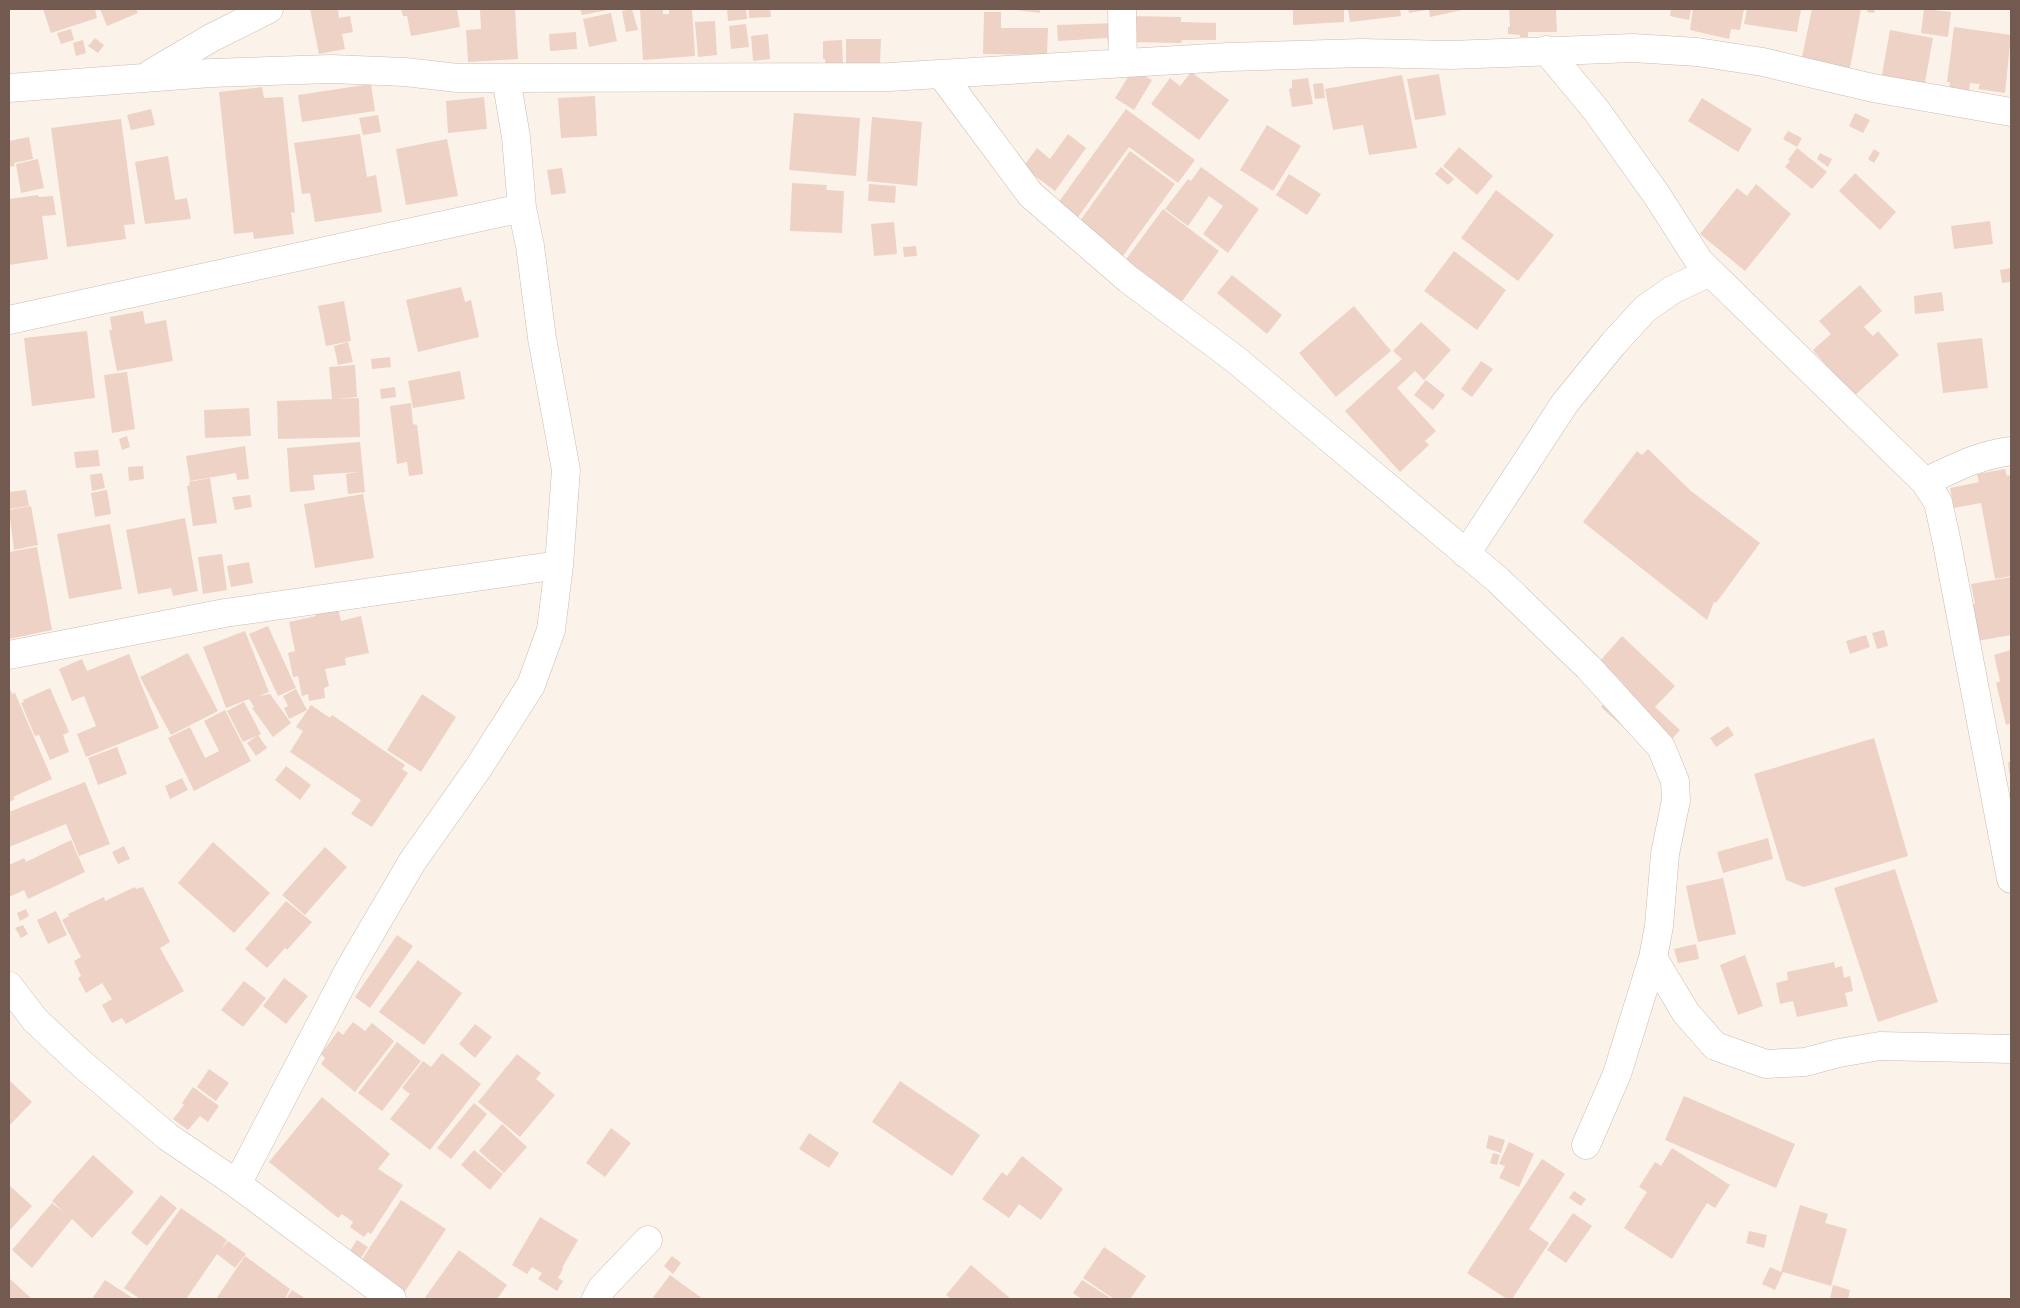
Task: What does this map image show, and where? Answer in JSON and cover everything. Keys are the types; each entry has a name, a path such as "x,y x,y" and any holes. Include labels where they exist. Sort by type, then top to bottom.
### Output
{"street":[{"path":"144,78 211,38 269,9"},
{"path":"1122,9 1123,63"},
{"path":"9,88 211,73 331,69 405,72 457,78 889,77 1228,57 1362,53 1451,55 1633,48 1697,52 1763,62 1873,88 2011,112"},
{"path":"1546,50 1596,110 1656,194 1699,261 1925,482 1938,502 2011,879"},
{"path":"942,74 1031,195 1128,279 1235,359 1498,580 1588,668 1661,747 1675,781 1676,800 1665,854 1659,926 1653,958 1616,1074 1586,1146"},
{"path":"237,1184 350,968 412,862 479,767 531,685 552,630 566,470 542,338 530,246 522,208 516,137 506,78"},
{"path":"9,320 522,208"},
{"path":"1466,554 1566,403 1612,344 1645,309 1672,290 1710,272"},
{"path":"1925,482 1967,461 2011,451"},
{"path":"9,654 225,613 559,565"},
{"path":"1653,958 1686,1014 1715,1046 1766,1064 1806,1062 1839,1053 1880,1046 2011,1049"},
{"path":"9,986 35,1020 82,1064 168,1137 237,1184 392,1299"},
{"path":"596,1299 602,1288 648,1240"}],"building":[{"path":"43,9 95,9 97,18 51,33"},
{"path":"100,9 136,9 138,13 107,26"},
{"path":"310,9 338,9 339,18 350,16 353,32 342,34 345,49 319,54"},
{"path":"401,9 457,9 460,27 411,36 407,16 403,16"},
{"path":"480,9 515,9 518,59 468,62 466,30 481,29"},
{"path":"580,9 608,9 608,10 582,15"},
{"path":"632,9 638,30 626,32 622,11"},
{"path":"640,9 663,9 663,14 669,14 669,9 692,9 695,56 643,60"},
{"path":"727,9 746,9 747,19 728,21"},
{"path":"749,9 770,9 771,17 749,18"},
{"path":"1007,9 1040,9 1040,13"},
{"path":"1293,9 1344,9 1344,22 1293,25"},
{"path":"1348,9 1400,9 1401,16 1350,22"},
{"path":"1408,9 1426,9 1426,10 1409,13"},
{"path":"1429,9 1462,9 1462,10 1430,17"},
{"path":"1509,9 1556,9 1557,32 1528,32 1528,37 1508,34 1508,27 1510,27"},
{"path":"1671,9 1691,9 1689,20 1670,16"},
{"path":"1693,9 1744,9 1740,30 1731,29 1729,39 1690,30"},
{"path":"1747,9 1801,9 1797,32 1744,24"},
{"path":"1812,9 1861,9 1849,73 1801,62"},
{"path":"1868,9 1875,9 1874,13 1867,12"},
{"path":"1924,9 1951,12 1948,37 1921,33"},
{"path":"984,12 1001,12 1001,28 1048,28 1047,55 983,54"},
{"path":"611,13 617,41 589,47 583,19"},
{"path":"1128,16 1181,17 1181,22 1216,23 1216,40 1182,40 1181,43 1128,42"},
{"path":"715,21 717,55 698,57 695,22"},
{"path":"1117,23 1119,42 1108,43 1107,38 1058,41 1057,25"},
{"path":"746,24 749,47 731,49 729,26"},
{"path":"1954,27 2011,35 2005,93 1978,89 1980,84 1970,83 1968,100 1948,97 1950,82 1947,82"},
{"path":"71,29 74,40 61,44 57,33"},
{"path":"1890,30 1933,38 1924,88 1881,80"},
{"path":"576,32 577,49 550,51 549,34"},
{"path":"768,34 770,59 753,61 751,36"},
{"path":"95,38 104,45 98,53 88,46"},
{"path":"846,39 881,39 880,64 846,64"},
{"path":"83,40 86,53 76,56 73,43"},
{"path":"842,40 843,67 826,68 825,59 823,59 823,41"},
{"path":"1133,69 1152,80 1134,110 1115,98"},
{"path":"1191,72 1229,100 1199,140 1151,104 1170,78 1180,86"},
{"path":"1439,74 1446,115 1415,120 1407,79"},
{"path":"1402,75 1417,148 1369,155 1363,125 1333,130 1325,89"},
{"path":"1308,78 1313,104 1292,107 1289,89 1292,88 1292,80"},
{"path":"1323,83 1325,98 1315,99 1313,84"},
{"path":"371,84 375,111 302,122 298,95"},
{"path":"262,87 264,98 283,97 295,213 291,212 294,234 254,239 253,232 234,234 219,92"},
{"path":"595,96 597,136 561,138 558,98"},
{"path":"484,97 487,129 448,133 446,101"},
{"path":"1702,98 1752,129 1738,152 1688,121"},
{"path":"151,109 155,125 131,130 127,115"},
{"path":"1126,109 1195,160 1178,183 1129,147 1073,224 1053,210"},
{"path":"794,113 860,118 856,176 789,170"},
{"path":"1855,113 1870,120 1863,133 1849,126"},
{"path":"378,115 381,132 363,135 359,118"},
{"path":"872,117 922,122 917,186 867,181"},
{"path":"121,119 135,224 124,225 126,239 67,247 51,128"},
{"path":"1267,125 1301,146 1273,191 1240,170"},
{"path":"1788,131 1802,138 1797,147 1783,139"},
{"path":"360,134 367,177 376,175 382,212 315,222 310,193 302,194 294,143"},
{"path":"1068,134 1086,148 1055,191 1023,167 1037,148 1050,159"},
{"path":"29,137 33,159 14,163 15,166 9,167 9,141"},
{"path":"447,139 458,196 406,205 396,149"},
{"path":"1459,147 1493,176 1477,195 1443,166"},
{"path":"1797,148 1827,172 1812,189 1785,167"},
{"path":"1874,149 1880,153 1874,163 1868,159"},
{"path":"1130,151 1175,184 1120,260 1075,228"},
{"path":"1820,153 1832,159 1828,167 1817,159"},
{"path":"168,156 175,200 187,198 191,219 145,224 135,162"},
{"path":"38,159 44,188 21,193 16,164"},
{"path":"1201,167 1259,209 1228,253 1203,234 1223,206 1209,196 1188,226 1165,209 1188,179 1191,181"},
{"path":"1441,167 1454,179 1448,185 1435,174"},
{"path":"562,168 566,193 551,195 547,170"},
{"path":"1855,173 1896,212 1880,230 1839,191"},
{"path":"1289,174 1321,194 1307,215 1276,195"},
{"path":"792,183 827,185 826,190 844,191 842,233 790,231"},
{"path":"869,184 896,186 895,203 868,201"},
{"path":"1756,184 1791,214 1745,271 1700,234 1737,188 1747,196"},
{"path":"1496,190 1554,235 1518,281 1461,238"},
{"path":"38,195 39,197 53,196 56,215 42,216 48,259 9,265 9,199"},
{"path":"1163,209 1219,251 1177,308 1121,266"},
{"path":"1990,221 1993,244 1954,249 1951,226"},
{"path":"894,222 897,254 874,256 871,224"},
{"path":"916,246 917,256 904,257 903,247"},
{"path":"1454,251 1506,290 1477,330 1424,291"},
{"path":"2011,268 2011,282 2002,283 2000,270"},
{"path":"1232,275 1282,315 1267,334 1217,293"},
{"path":"1860,285 1882,311 1864,327 1873,336 1878,331 1899,355 1853,397 1813,350 1831,334 1819,321"},
{"path":"461,287 465,302 471,300 479,337 418,352 406,300"},
{"path":"1942,292 1944,311 1915,314 1914,296"},
{"path":"344,301 351,341 326,346 318,306"},
{"path":"1354,306 1391,351 1336,397 1299,353"},
{"path":"143,311 145,324 166,320 173,361 117,371 109,330 112,330 110,317"},
{"path":"1421,322 1451,350 1424,380 1415,371 1397,388 1436,431 1425,441 1429,445 1400,472 1345,411 1402,359 1393,351"},
{"path":"87,331 95,398 32,406 24,338"},
{"path":"1982,338 1988,388 1943,393 1937,343"},
{"path":"348,342 353,362 338,365 334,346"},
{"path":"390,357 391,367 372,369 371,359"},
{"path":"1481,361 1493,369 1472,397 1461,389"},
{"path":"355,365 357,397 336,399 359,398 360,437 278,439 277,401 332,399 329,367"},
{"path":"460,371 465,399 413,408 408,381"},
{"path":"127,372 135,429 112,433 104,375"},
{"path":"1426,380 1445,395 1433,410 1414,395"},
{"path":"395,387 396,397 381,399 380,389"},
{"path":"411,403 413,424 417,425 423,474 409,476 407,462 397,464 390,406"},
{"path":"249,408 251,436 205,438 204,410"},
{"path":"127,436 130,447 122,450 119,439"},
{"path":"360,442 365,492 348,494 346,474 359,472 313,475 315,490 290,492 287,448"},
{"path":"245,446 249,479 237,480 236,473 190,481 186,456"},
{"path":"1648,449 1691,491 1760,543 1716,603 1714,602 1707,620 1583,522 1637,451 1642,455"},
{"path":"98,450 100,466 76,468 74,452"},
{"path":"143,466 144,479 129,481 128,467"},
{"path":"2005,469 2007,476 2011,475 2011,576 1995,579 1981,503 1954,508 1950,488 1979,482 1977,474"},
{"path":"102,473 105,488 92,491 90,475"},
{"path":"210,478 217,523 193,526 187,486 190,485 189,482"},
{"path":"26,490 29,506 10,509 9,492"},
{"path":"107,490 111,514 95,517 91,493"},
{"path":"363,494 374,558 315,568 304,504"},
{"path":"250,495 252,507 235,510 232,497"},
{"path":"31,506 38,545 14,550 9,510"},
{"path":"185,518 198,591 173,596 171,588 138,594 126,530"},
{"path":"110,524 122,589 69,599 57,534"},
{"path":"37,547 52,630 9,639 9,552"},
{"path":"222,554 227,590 203,594 198,557"},
{"path":"249,562 253,583 231,587 227,566"},
{"path":"2011,577 2011,635 1972,642 1966,606 1975,604 1971,584"},
{"path":"338,608 341,621 361,616 369,653 345,658 346,665 325,669 329,686 324,688 325,698 309,701 308,694 302,696 298,676 293,677 288,653 295,651 289,622 316,616 315,613"},
{"path":"268,626 296,688 278,696 249,634"},
{"path":"1884,630 1888,646 1877,649 1872,633"},
{"path":"245,631 269,692 259,696 270,694 291,723 273,737 252,708 254,707 249,699 226,708 203,647"},
{"path":"1866,635 1870,647 1850,654 1846,641"},
{"path":"1622,636 1675,686 1655,707 1680,730 1656,757 1601,707 1623,683 1600,661"},
{"path":"2011,650 2011,723 2006,725 1996,683 2000,681 1994,655"},
{"path":"188,653 218,711 171,735 140,677"},
{"path":"129,654 159,728 86,757 77,734 96,726 84,696 72,701 59,669 82,659 87,671"},
{"path":"9,687 12,694 15,693 52,779 13,797 15,799 9,802"},
{"path":"50,688 69,732 63,735 69,752 50,760 39,735 35,736 21,703 24,702 23,700"},
{"path":"296,689 307,710 289,719 284,708 288,706 283,696"},
{"path":"422,694 456,717 421,772 387,750"},
{"path":"244,702 261,734 243,742 227,711"},
{"path":"311,705 330,718 332,715 405,765 402,769 408,773 372,827 351,814 361,800 290,752 303,731 296,727"},
{"path":"225,710 251,761 194,791 168,738 190,727 205,758 219,751 204,721"},
{"path":"1728,726 1734,735 1716,747 1710,738"},
{"path":"258,735 267,748 256,756 247,743"},
{"path":"1874,738 1908,856 1804,887 1786,880 1754,774"},
{"path":"117,747 127,774 98,785 88,758"},
{"path":"2008,762 2011,762 2011,773 2009,773"},
{"path":"286,766 311,785 300,800 275,780"},
{"path":"182,778 188,790 170,799 165,786"},
{"path":"85,782 110,844 79,856 66,824 9,847 9,812"},
{"path":"1768,838 1773,859 1723,873 1717,852"},
{"path":"71,840 85,872 28,899 24,890 9,897 9,865 24,858 26,862"},
{"path":"213,842 270,893 234,933 178,883"},
{"path":"124,846 130,859 118,864 112,852"},
{"path":"325,847 347,867 305,915 282,895"},
{"path":"1895,869 1938,1002 1878,1022 1834,888"},
{"path":"1723,878 1736,934 1698,942 1686,886"},
{"path":"135,887 136,889 143,887 170,942 160,948 184,991 126,1024 122,1018 112,1023 102,1005 112,999 102,983 86,993 78,978 81,976 74,961 81,957 62,920 69,916 68,914 104,897 105,901"},
{"path":"286,901 312,922 287,950 285,948 267,968 245,949"},
{"path":"26,909 29,916 20,921 17,913"},
{"path":"56,911 67,935 48,944 37,920"},
{"path":"23,925 28,934 21,938 15,928"},
{"path":"397,935 413,946 370,1008 355,997"},
{"path":"1696,944 1699,959 1678,963 1674,949"},
{"path":"1745,955 1763,1006 1738,1015 1720,965"},
{"path":"418,960 462,993 424,1045 379,1012"},
{"path":"1834,962 1835,968 1842,966 1844,978 1850,976 1853,991 1845,993 1848,1006 1797,1017 1793,1001 1780,1004 1776,983 1788,980 1787,972"},
{"path":"284,978 308,996 286,1024 263,1006"},
{"path":"244,981 266,998 243,1027 221,1010"},
{"path":"353,1022 365,1031 372,1023 394,1041 355,1092 321,1064 325,1058 321,1054 338,1031 343,1035"},
{"path":"475,1024 492,1037 475,1058 459,1044"},
{"path":"397,1042 421,1061 382,1111 358,1093"},
{"path":"442,1053 481,1084 430,1150 390,1119 410,1094 402,1088 423,1061 431,1067"},
{"path":"517,1054 541,1073 536,1079 555,1095 520,1137 478,1102"},
{"path":"209,1069 229,1083 216,1101 197,1087"},
{"path":"9,1080 32,1102 9,1126"},
{"path":"900,1081 980,1135 952,1176 872,1122"},
{"path":"193,1087 219,1106 208,1122 200,1116 188,1130 173,1119 184,1105 182,1103"},
{"path":"1684,1096 1795,1144 1776,1188 1665,1140"},
{"path":"322,1097 390,1154 378,1169 403,1185 371,1234 368,1232 364,1237 350,1227 353,1222 342,1214 338,1218 269,1162"},
{"path":"474,1103 487,1114 451,1159 437,1148"},
{"path":"502,1124 527,1147 504,1173 479,1151"},
{"path":"611,1128 631,1143 605,1177 586,1163"},
{"path":"809,1133 839,1153 829,1168 799,1149"},
{"path":"1489,1135 1505,1140 1501,1153 1486,1148"},
{"path":"1509,1142 1534,1154 1519,1187 1499,1178 1505,1166 1499,1164"},
{"path":"1672,1148 1730,1185 1715,1208 1707,1203 1672,1259 1624,1228 1647,1192 1639,1187 1655,1162 1661,1166"},
{"path":"474,1150 503,1174 490,1190 461,1165"},
{"path":"1493,1153 1500,1155 1497,1165 1490,1163"},
{"path":"93,1155 134,1192 92,1238 72,1219 32,1268 12,1250 52,1203 65,1213 52,1201"},
{"path":"1022,1156 1063,1189 1041,1220 1019,1204 1009,1218 982,1199 1002,1172 1007,1176"},
{"path":"1542,1159 1565,1174 1529,1229 1549,1243 1512,1299 1507,1299 1467,1273"},
{"path":"9,1185 32,1206 9,1231"},
{"path":"1574,1191 1586,1199 1581,1206 1569,1198"},
{"path":"161,1195 177,1208 147,1246 131,1233"},
{"path":"401,1200 446,1229 404,1293 359,1264"},
{"path":"1800,1205 1828,1214 1825,1223 1847,1229 1831,1286 1783,1272 1775,1290 1762,1284 1770,1267 1781,1272"},
{"path":"181,1208 227,1240 221,1250 228,1241 246,1254 235,1268 217,1254 186,1299 140,1299 124,1288"},
{"path":"1573,1213 1592,1226 1566,1263 1547,1250"},
{"path":"540,1217 578,1240 562,1268 558,1278 563,1281 557,1291 538,1279 542,1273 532,1267 527,1274 512,1265"},
{"path":"1749,1231 1767,1235 1764,1248 1746,1243"},
{"path":"357,1240 368,1247 359,1261 348,1254"},
{"path":"1104,1247 1146,1276 1130,1299 1114,1299 1083,1278"},
{"path":"459,1250 507,1285 497,1299 424,1299"},
{"path":"245,1256 290,1289 285,1299 216,1299"},
{"path":"672,1256 681,1263 673,1274 664,1266"},
{"path":"971,1265 1011,1299 951,1299 946,1295"},
{"path":"670,1275 703,1299 652,1299"},
{"path":"9,1278 32,1299 9,1299"},
{"path":"105,1280 134,1299 92,1299"},
{"path":"1082,1280 1112,1299 1082,1299 1073,1293"},
{"path":"1833,1285 1850,1290 1848,1299 1830,1299"},
{"path":"292,1290 303,1297 305,1299 286,1299"}]}
